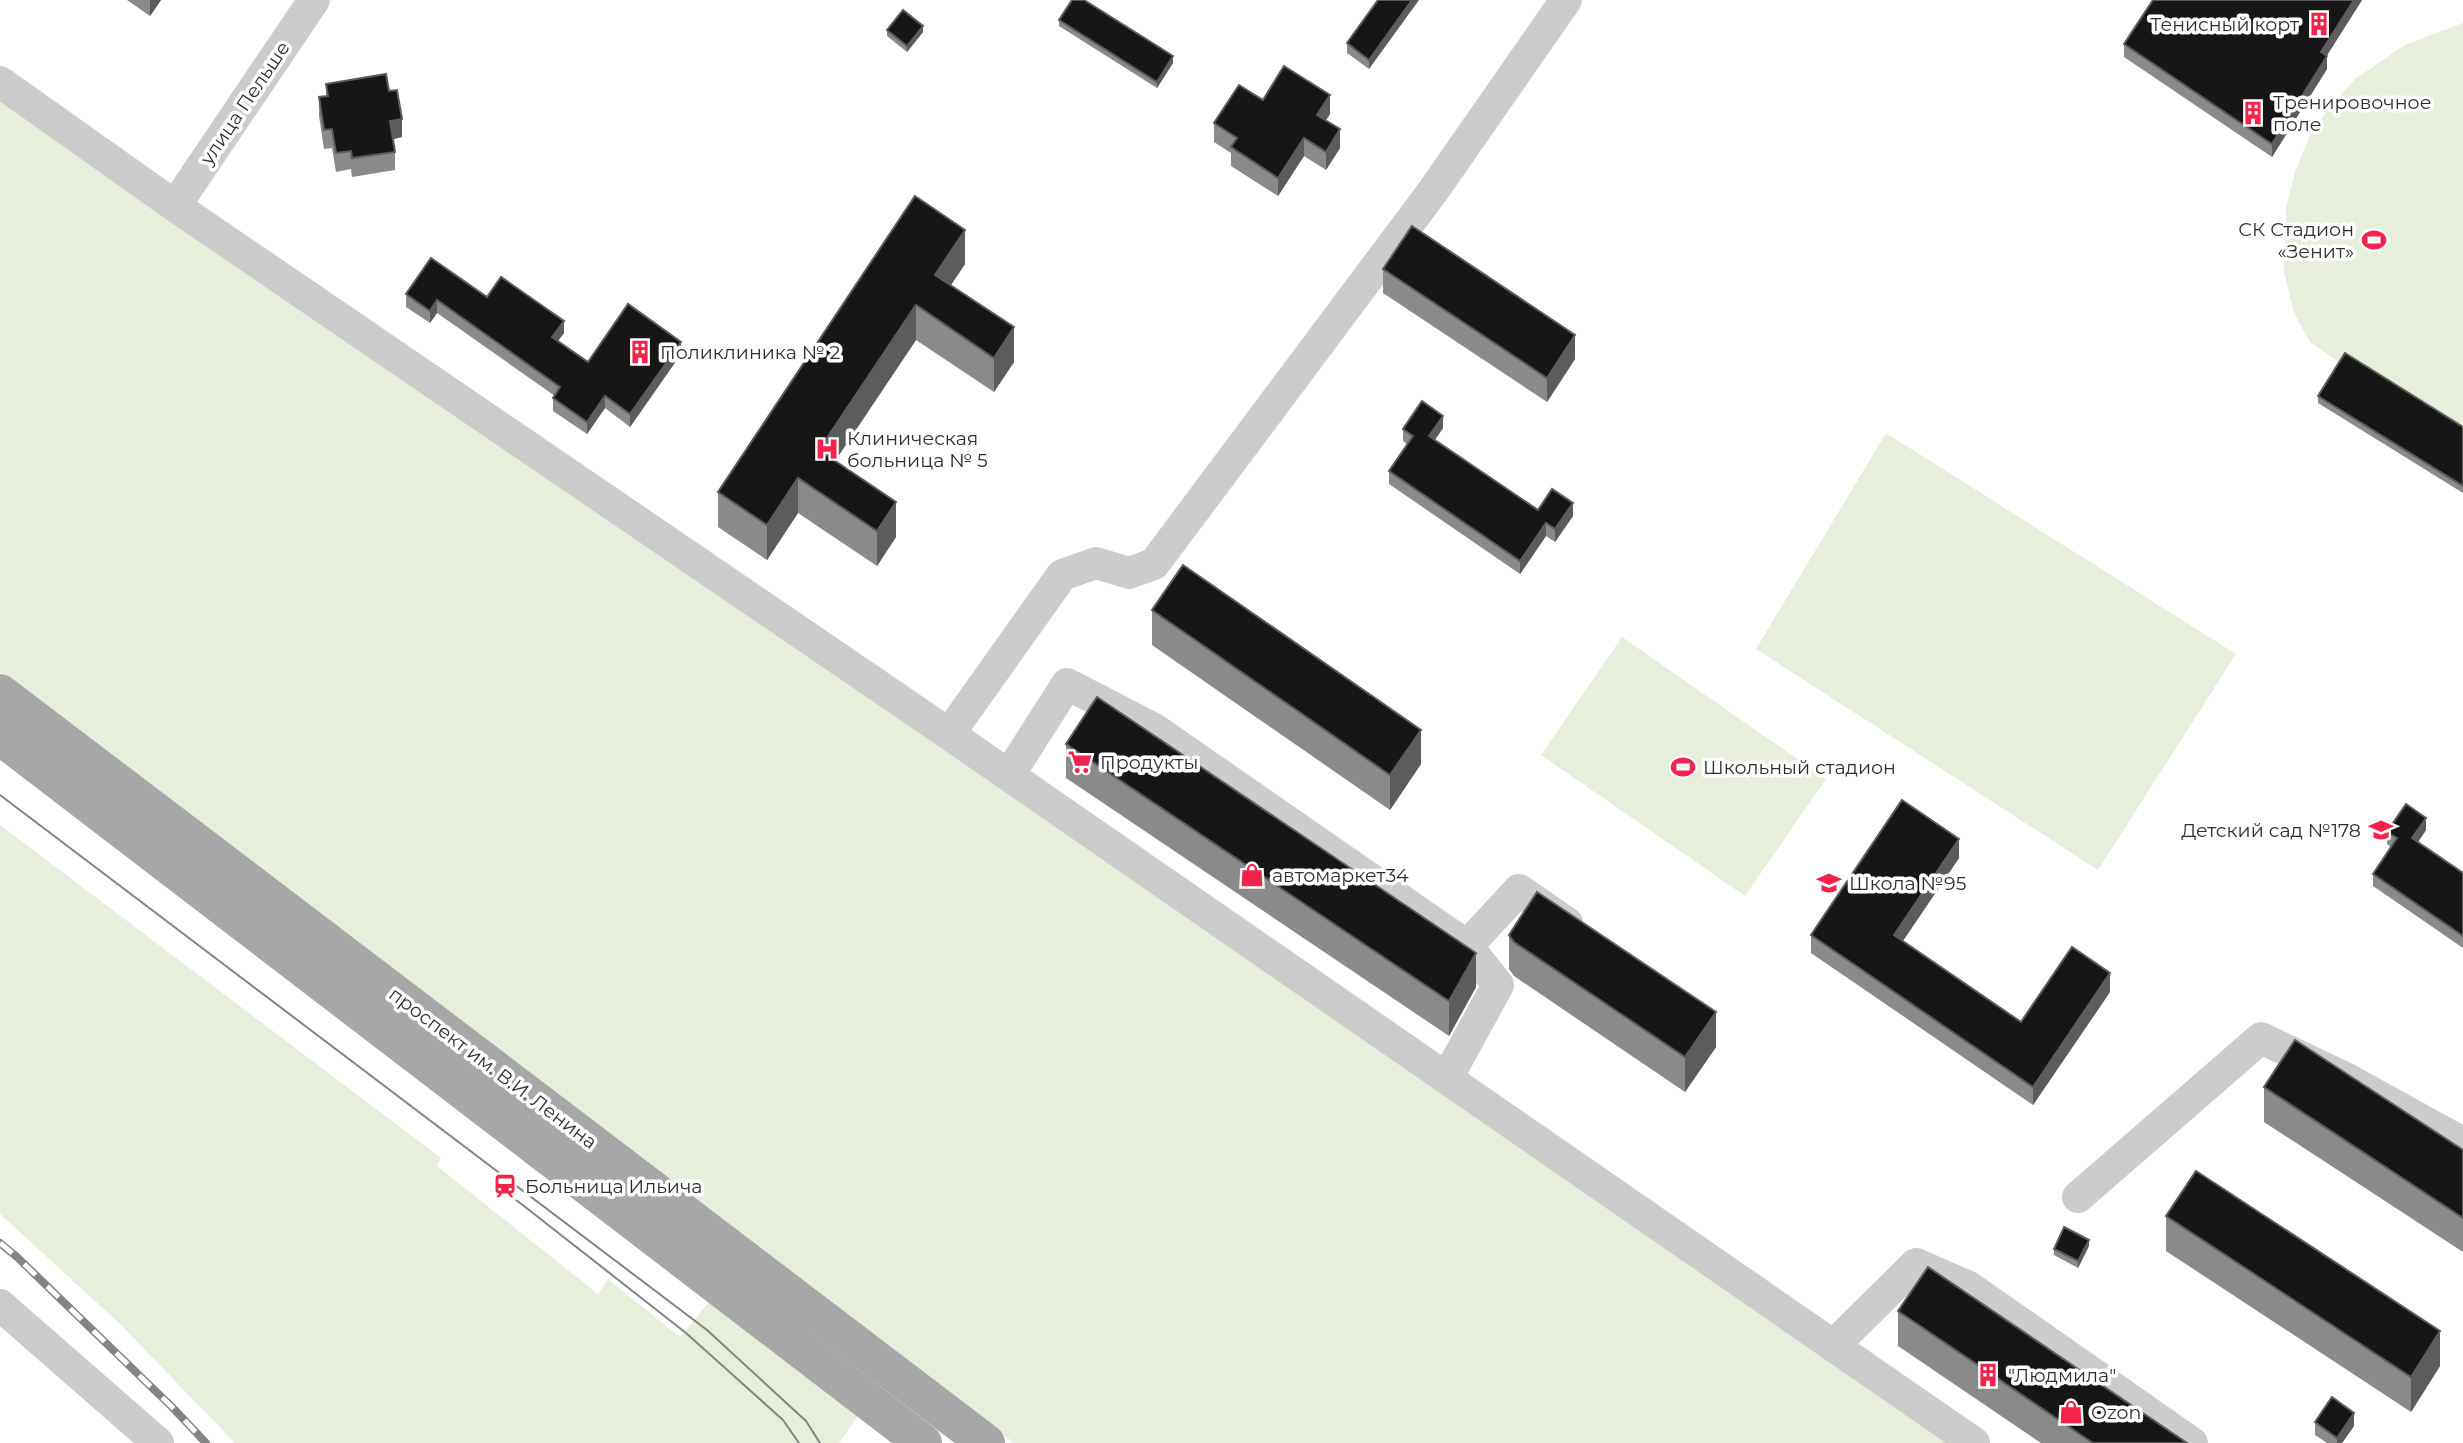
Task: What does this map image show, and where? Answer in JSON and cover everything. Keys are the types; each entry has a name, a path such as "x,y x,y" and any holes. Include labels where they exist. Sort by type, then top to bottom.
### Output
{"main road":[{"name":"проспект им. В.И. Ленина","path":"0,693 986,1443"},
{"name":"проспект им. В.И. Ленина","path":"0,736 923,1443"}],"street":[{"name":"улица Пельше","path":"176,206 314,0"},
{"path":"949,734 1062,575 1096,563 1129,573 1154,564 1424,202 1566,0"},
{"path":"0,82 176,206 1009,775 1974,1443"},
{"path":"1009,775 1068,684 1154,729 1467,946 1499,985 1447,1078"},
{"path":"1467,946 1518,890 1596,943"},
{"path":"2078,1197 2261,1038 2347,1079 2463,1143"},
{"path":"1833,1346 1916,1264 1969,1287 2192,1443"},
{"path":"0,1305 158,1443"}],"green space":[{"name":"СК Стадион «Зенит»","path":"2463,23 2463,491 2340,363 2310,342 2294,313 2284,272 2286,208 2295,172 2310,135 2329,108 2355,79 2405,45"},
{"path":"0,92 1954,1443 1014,1443 0,672"},
{"path":"1886,433 2236,654 2098,870 1756,649"},
{"name":"Школьный стадион","path":"1622,637 1826,779 1745,896 1541,755"},
{"path":"0,825 441,1158 437,1166 598,1294 608,1279 680,1337 712,1298 858,1416 839,1443 235,1443 120,1324 0,1214"}],"building":[{"path":"1072,0 1084,0 1173,56 1157,82 1059,20"},
{"path":"1378,0 1412,0 1369,60 1347,43"},
{"name":"Тренировочное поле","path":"2153,0 2354,0 2321,52 2327,56 2272,144 2124,44"},
{"path":"903,10 923,26 907,46 887,30"},
{"path":"1284,66 1330,95 1317,115 1340,129 1326,152 1304,138 1278,178 1231,147 1237,138 1214,123 1239,85 1263,100"},
{"path":"386,74 389,91 397,90 402,119 390,121 395,152 352,158 351,151 336,153 332,129 324,130 319,97 328,96 326,84"},
{"path":"915,196 965,230 935,275 1014,327 994,358 916,305 819,450 896,502 877,531 798,478 767,525 718,492"},
{"path":"1412,226 1575,335 1547,378 1383,269"},
{"name":"Поликлиника № 2","path":"431,258 487,297 501,277 564,321 552,337 588,362 628,304 681,342 630,414 605,396 587,422 553,398 560,387 437,300 430,311 406,294"},
{"path":"2345,353 2463,427 2463,486 2318,396"},
{"path":"1422,401 1443,416 1429,436 1538,510 1552,489 1573,503 1555,529 1546,523 1520,561 1389,471 1413,436 1403,429"},
{"path":"1183,565 1421,730 1390,775 1152,610"},
{"path":"1097,697 1476,953 1449,1001 1066,744"},
{"path":"1902,800 1959,839 1894,935 2021,1022 2072,947 2110,973 2033,1087 1811,935"},
{"path":"2406,804 2426,818 2412,838 2463,873 2463,936 2373,874 2397,838 2387,832"},
{"path":"1537,892 1716,1012 1685,1057 1514,942 1509,935"},
{"path":"2295,1040 2463,1150 2463,1218 2264,1087"},
{"path":"2196,1171 2440,1331 2411,1377 2166,1216"},
{"path":"2064,1227 2089,1240 2078,1261 2054,1249"},
{"path":"1928,1267 2187,1443 2093,1443 1898,1311"},
{"path":"2332,1397 2354,1413 2337,1438 2315,1422"}],"tram line":[{"path":"0,795 707,1330 806,1421 820,1443"},
{"path":"496,1184 686,1333 783,1420 799,1443"}],"railway":[{"path":"0,1243 172,1407 206,1443"}],"place":[{"name":"Тенисный корт","path":"2319,24"},
{"name":"Тренировочное поле","path":"2253,113"},
{"name":"СК Стадион «Зенит»","path":"2374,240"},
{"name":"Поликлиника № 2","path":"640,352"},
{"name":"Клиническая больница № 5","path":"827,449"},
{"name":"Продукты","path":"1080,762"},
{"name":"Школьный стадион","path":"1683,767"},
{"name":"Детский сад №178","path":"2381,830"},
{"name":"автомаркет34","path":"1252,875"},
{"name":"Школа №95","path":"1829,883"},
{"name":"Больница Ильича","path":"505,1186"},
{"name":"\"Людмила\"","path":"1988,1375"},
{"name":"Ozon","path":"2071,1412"}]}
